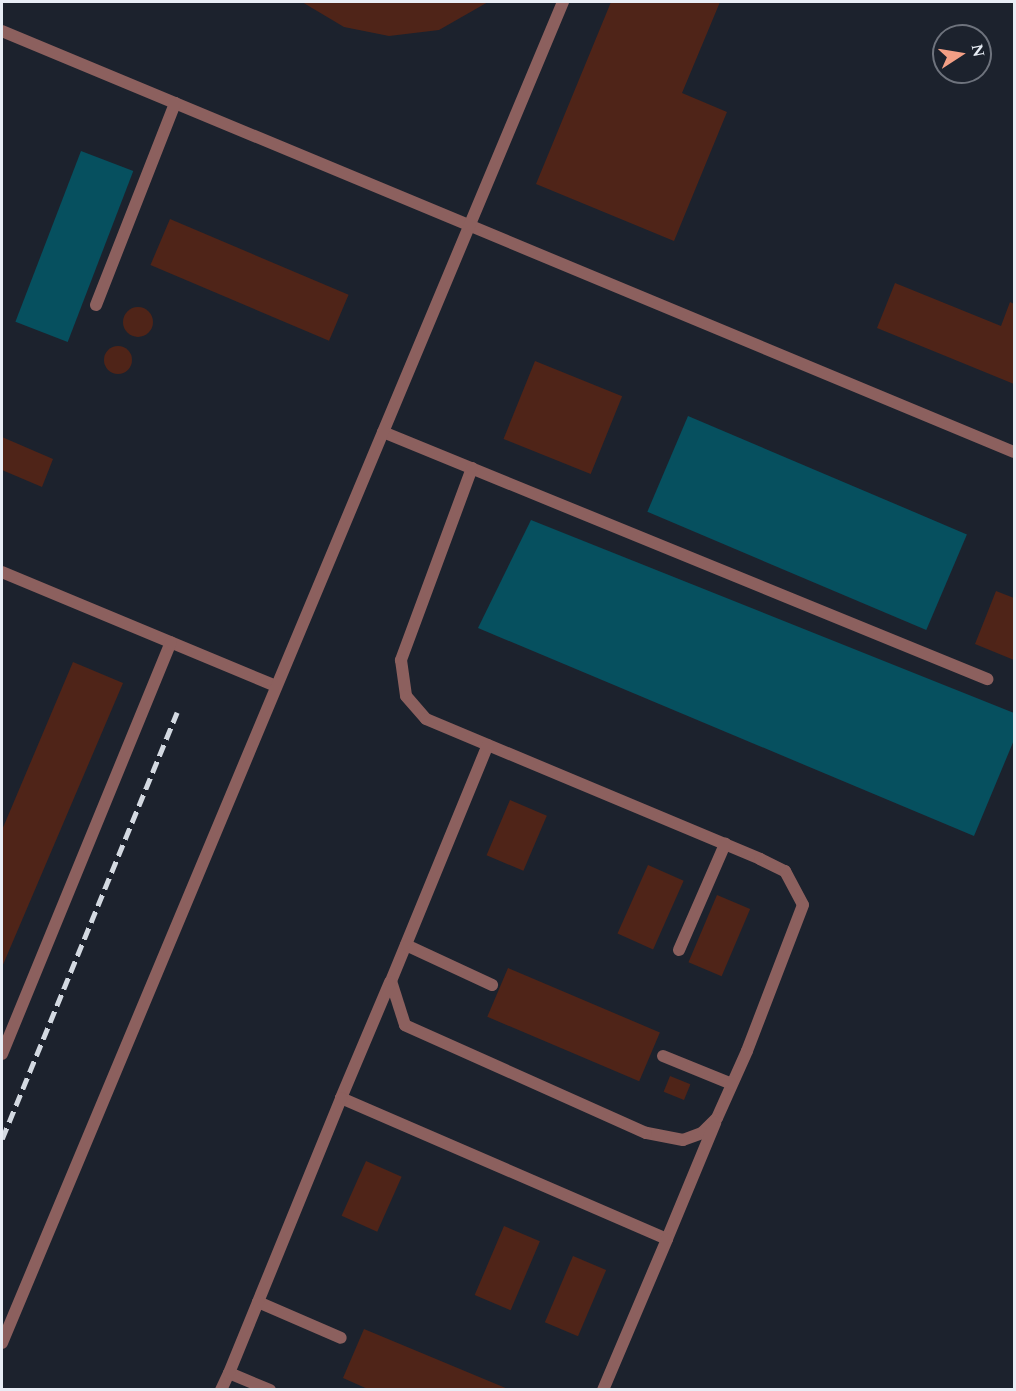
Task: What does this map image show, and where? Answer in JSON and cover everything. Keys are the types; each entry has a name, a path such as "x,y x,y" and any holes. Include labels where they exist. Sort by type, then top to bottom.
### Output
{"lane":[{"path":"2,1343 468,224 563,2"},
{"path":"2,31 1014,452"},
{"path":"96,305 175,103"},
{"path":"383,432 987,680"},
{"path":"472,468 401,660 406,696 426,719 785,871 803,905 732,1084 603,1389"},
{"path":"2,572 276,686"},
{"path":"2,1054 171,642"},
{"path":"221,1389 230,1372 488,745"},
{"path":"679,950 724,844"},
{"path":"406,945 492,985"},
{"path":"391,981 405,1025 423,1036 646,1134 683,1140 702,1133 717,1118"},
{"path":"663,1056 732,1084"},
{"path":"341,1098 667,1239"},
{"path":"258,1302 341,1338"},
{"path":"230,1372 270,1389"}],"water":[{"path":"81,151 133,171 68,342 15,322"},
{"path":"688,416 967,534 926,630 647,512"},
{"path":"531,520 1014,713 1014,740 974,836 478,628"}],"building":[{"path":"302,2 488,2 439,30 389,36 344,27"},
{"path":"611,2 720,2 682,93 727,112 674,241 536,184"},
{"path":"170,219 349,295 329,341 150,265"},
{"path":"895,283 1001,326 1010,302 1014,304 1014,384 877,328"},
{"path":"138,307 144,308 152,316 152,328 144,336 138,337 132,336 124,328 123,322 124,316 132,308"},
{"path":"118,346 128,350 132,360 128,370 118,374 108,370 104,360 108,350"},
{"path":"535,361 622,396 591,474 504,439"},
{"path":"2,437 53,459 42,487 2,470"},
{"path":"996,591 1014,598 1014,660 975,644"},
{"path":"73,662 123,683 2,967 2,830"},
{"path":"510,800 547,816 523,871 487,855"},
{"path":"648,865 684,881 653,949 617,934"},
{"path":"717,895 750,909 722,976 688,962"},
{"path":"508,968 660,1032 639,1081 487,1017"},
{"path":"670,1076 690,1084 684,1100 664,1092"},
{"path":"366,1161 402,1177 377,1232 342,1216"},
{"path":"504,1226 540,1241 511,1310 475,1295"},
{"path":"573,1256 606,1270 578,1336 545,1322"},
{"path":"364,1329 508,1390 370,1390 343,1378"}],"railway":[{"path":"2,1139 177,712"}]}
